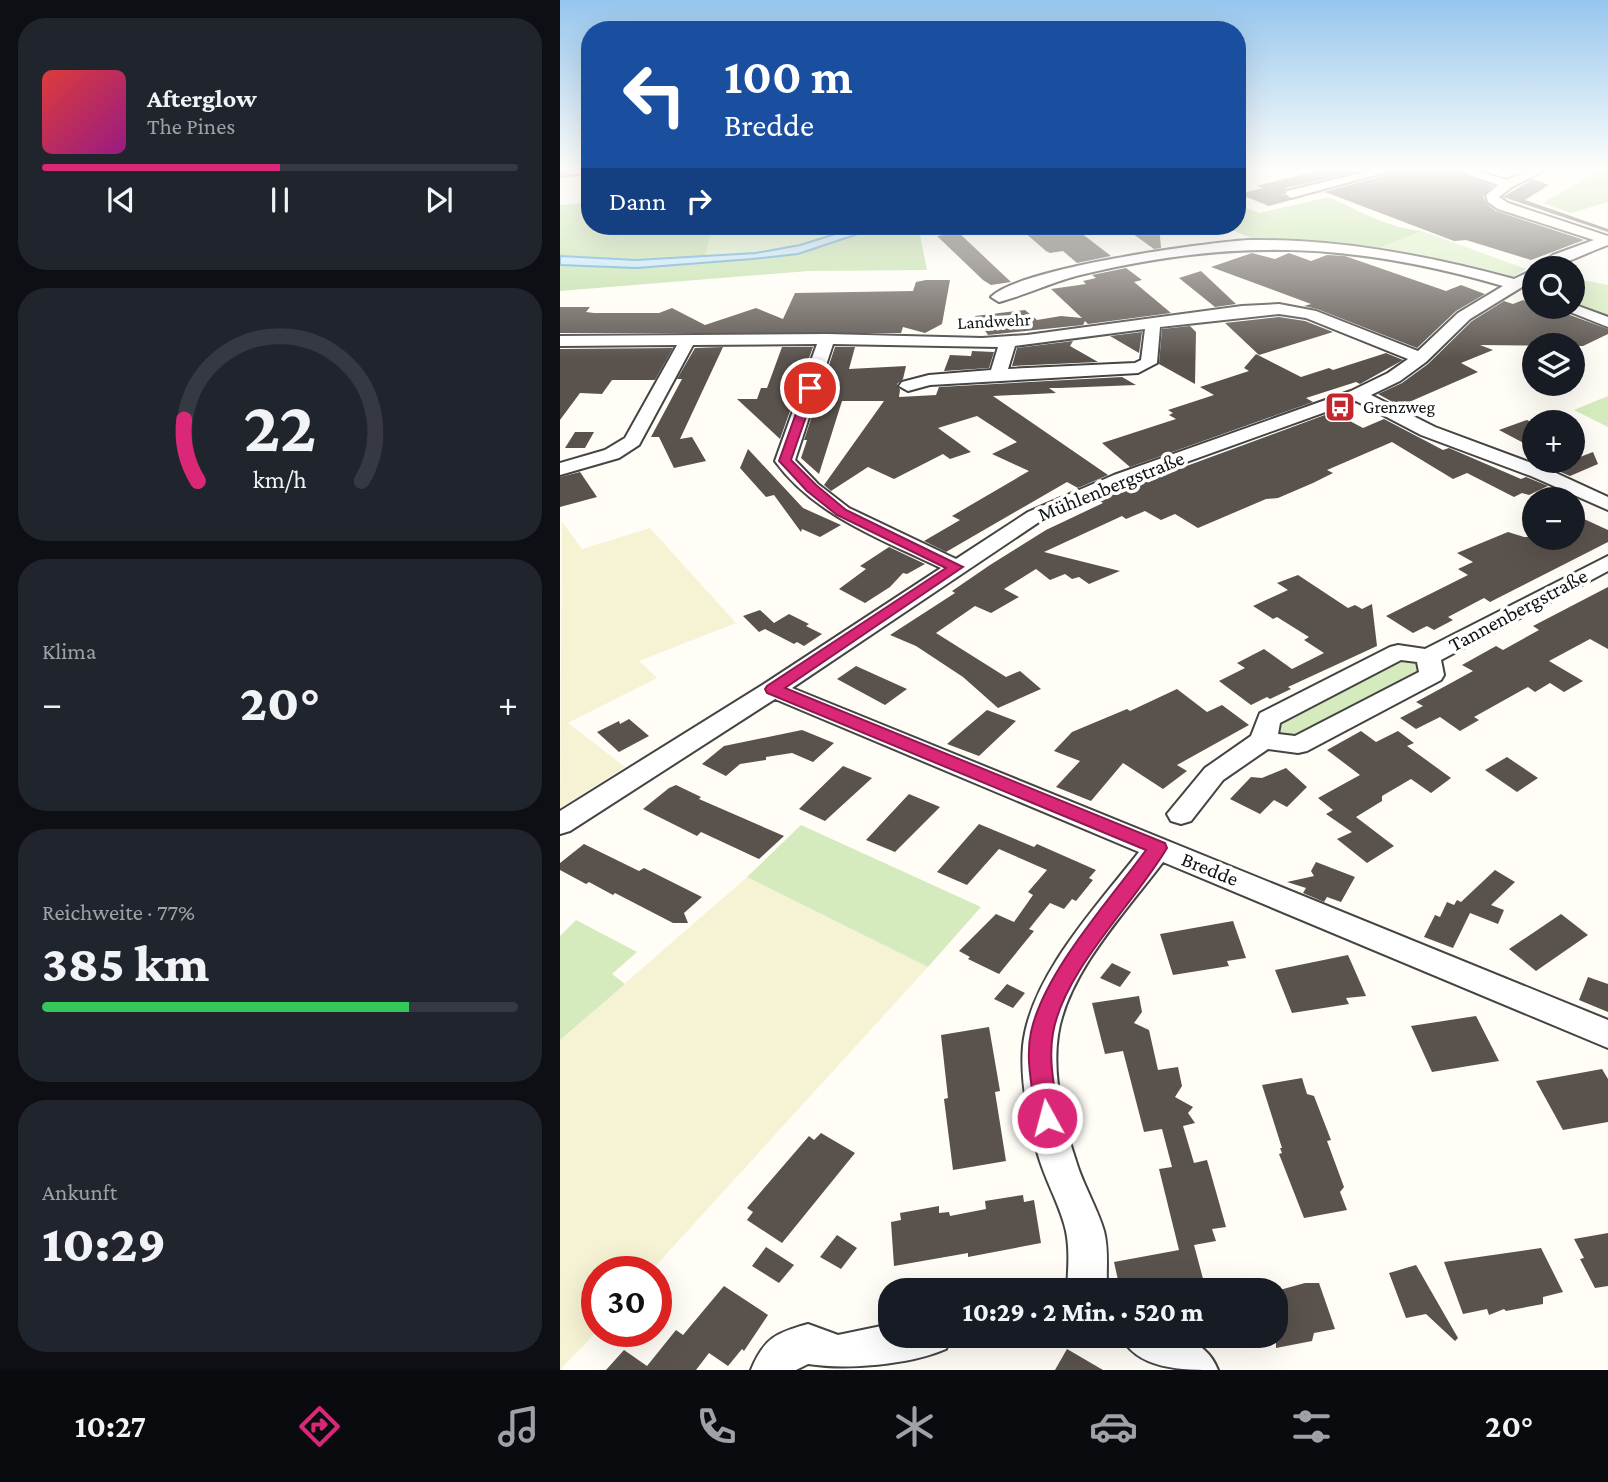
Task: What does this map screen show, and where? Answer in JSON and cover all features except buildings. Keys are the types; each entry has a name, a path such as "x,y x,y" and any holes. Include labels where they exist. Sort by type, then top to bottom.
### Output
{"street":[{"path":"1586,233 1607,240"},
{"path":"1563,256 1607,240"},
{"path":"999,297 1037,281 1085,269 1172,253 1248,244 1371,251 1447,265 1522,291"},
{"name":"Mühlenbergstraße","path":"560,824 773,689 1035,516 1072,499 1357,395 1394,377 1420,358 1464,316 1522,282"},
{"name":"Landwehr","path":"560,341 827,339 1008,342 1241,311 1288,310 1329,321 1420,358"},
{"path":"1585,314 1608,322"},
{"path":"908,386 929,380 1146,367 1149,363 1153,330 1150,324"},
{"path":"827,339 785,461 811,488 842,512 956,567"},
{"path":"560,469 612,454 632,441 687,341"},
{"path":"998,375 1008,342"},
{"path":"1357,395 1446,439 1538,472 1608,504"},
{"name":"Tannenbergstraße","path":"1181,814 1214,774 1263,740 1269,719 1398,652 1427,657 1608,562"},
{"name":"Tannenbergstraße","path":"1263,740 1298,745 1432,675 1427,657"},
{"name":"Bredde","path":"773,689 1608,1034"},
{"path":"1087,1278 1087,1240 1059,1164 1047,1118 1040,1057 1042,1032 1055,990 1158,848"},
{"path":"771,1370 786,1350 808,1344 838,1355 878,1346"},
{"path":"1162,1348 1198,1370"}],"shaded area":[{"path":"562,522 582,549 650,528 736,623 639,661 657,678 568,723 625,767 560,808"},
{"path":"747,877 928,967 665,1256 581,1256 582,1347 560,1370 560,1040"}],"green space":[{"path":"560,233 710,235 705,256 754,252 799,244 829,235 920,235 927,270 809,271 560,291"},
{"path":"1417,233 1427,233 1522,268 1522,271 1509,279 1377,249"},
{"path":"1417,233 1377,249 1256,240 1244,235"},
{"path":"710,235 829,235 799,244 754,252 704,256"},
{"path":"1585,280 1608,285 1608,322 1585,311"},
{"path":"1608,396 1608,427 1585,416 1585,410 1574,410"},
{"path":"1400,655 1423,659 1426,674 1296,742 1268,738 1272,720"},
{"path":"801,825 981,907 928,967 747,877"},
{"path":"576,920 637,952 612,974 625,984 560,1040 560,936"}],"water":[{"path":"832,235 855,235 798,254 752,259 637,268 560,265 560,256 636,260 756,253 800,245"}],"place":[{"name":"Grenzweg","path":"1340,407"}],"route":[{"path":"810,388 785,461 829,504 956,567 773,689 1158,848 1055,990 1042,1032 1040,1057 1047,1118"}]}
